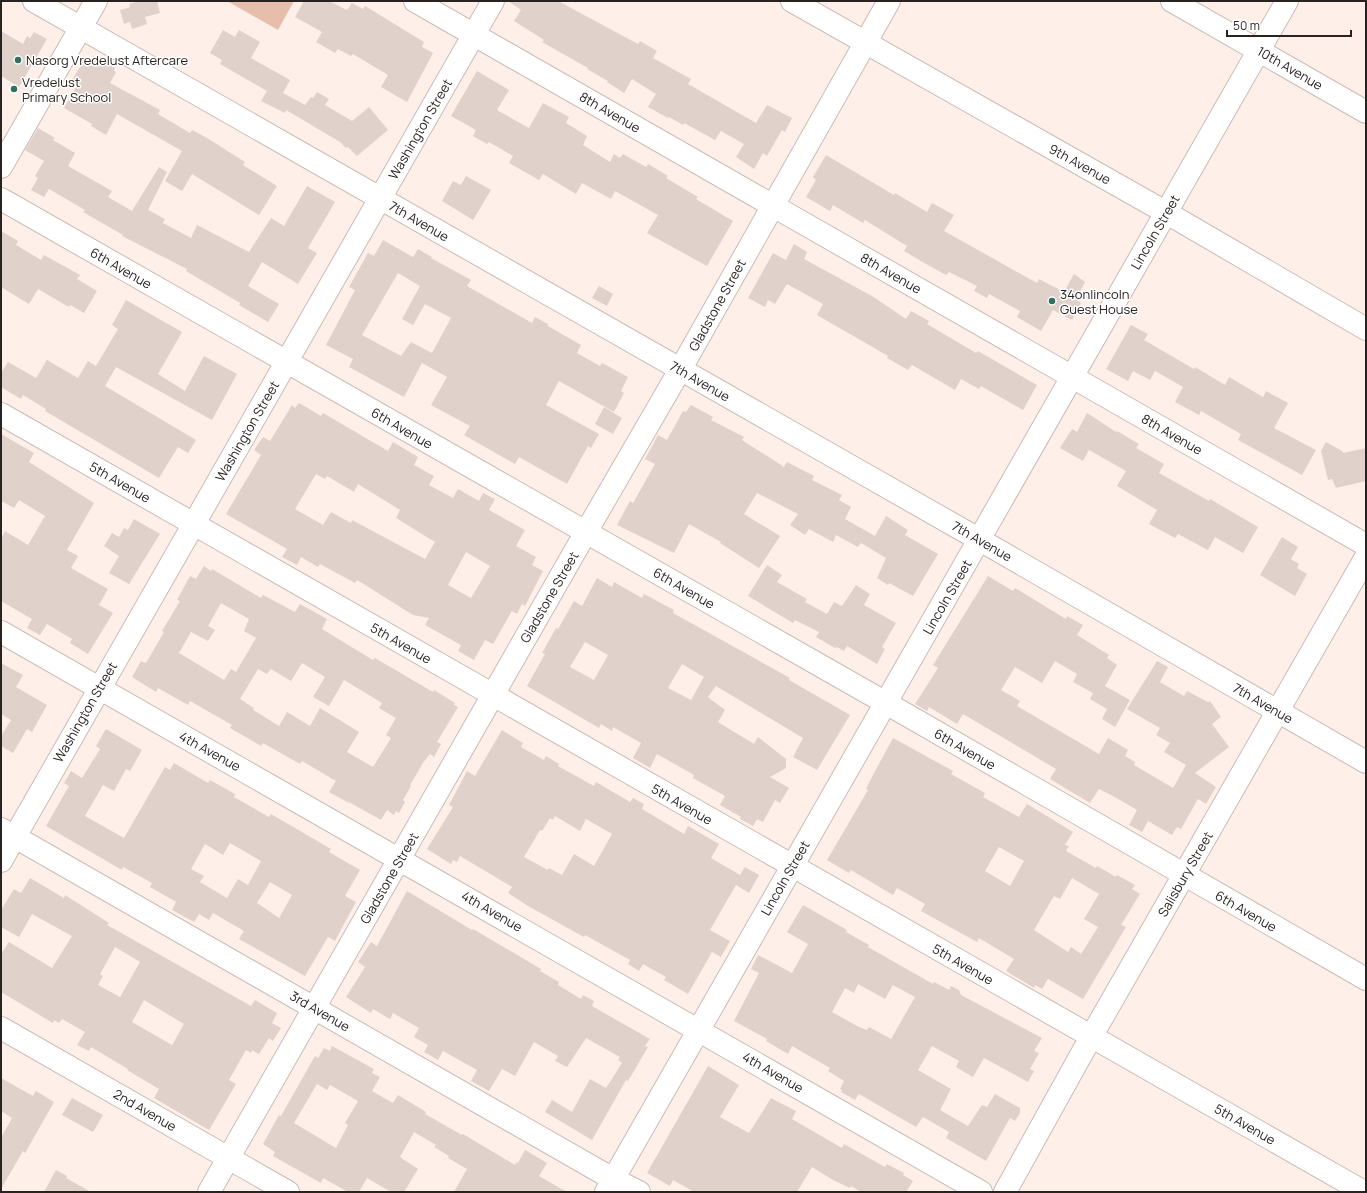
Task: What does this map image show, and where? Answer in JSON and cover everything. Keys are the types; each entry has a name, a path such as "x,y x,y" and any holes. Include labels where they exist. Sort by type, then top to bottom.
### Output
{"street":[{"name":"7th Avenue","path":"34,1 1366,762"},
{"path":"1,166 96,1"},
{"name":"8th Avenue","path":"416,1 1366,545"},
{"name":"Washington Street","path":"1,861 8,833 99,688 493,1"},
{"name":"9th Avenue","path":"792,1 1166,213 1366,329"},
{"name":"Gladstone Street","path":"209,1192 680,370 889,1"},
{"name":"10th Avenue","path":"1172,1 1366,112"},
{"name":"Lincoln Street","path":"609,1185 1287,1"},
{"name":"6th Avenue","path":"1,199 886,703 1366,979"},
{"name":"5th Avenue","path":"1,414 791,867 1364,1192"},
{"name":"Salisbury Street","path":"1005,1192 1091,1037 1366,557"},
{"name":"4th Avenue","path":"1,632 982,1192"},
{"name":"3rd Avenue","path":"8,833 315,1008 609,1185 639,1192"},
{"name":"2nd Avenue","path":"1,1028 288,1192"}],"shaded area":[{"path":"227,1 294,1 278,30"}],"building":[{"path":"139,1 157,1 160,13 145,17 147,24 132,29 130,22 124,24 120,10 130,7 129,4"},
{"path":"304,1 329,1 347,10 352,3 363,9 365,6 424,42 422,47 433,53 407,102 381,87 388,75 353,54 351,56 338,49 335,53 316,42 322,32 295,17"},
{"path":"508,1 558,1 638,44 640,41 657,51 653,58 691,79 688,84 756,123 767,105 792,118 785,132 782,130 767,156 763,153 754,169 736,157 744,144 721,131 715,140 684,123 683,125 648,107 656,94 632,79 624,93 607,82 608,81 587,69 588,68 542,42 544,40 514,21 521,10"},
{"path":"223,30 235,37 239,30 260,42 251,58 290,80 283,93 305,105 317,92 329,99 325,105 352,121 369,107 388,130 357,156 348,147 346,148 340,142 286,110 285,113 261,101 267,91 220,64 222,60 210,53"},
{"name":"Nasorg Vredelust Aftercare","path":"1,31 23,44 27,36 30,38 34,32 47,39 19,87 1,76"},
{"path":"94,56 115,68 114,71 116,72 110,83 160,110 158,114 190,133 192,130 207,138 245,162 243,165 277,186 259,215 192,174 182,191 165,181 182,151 117,114 106,135 91,126 92,124 64,108 78,83 72,80 83,62 89,65"},
{"path":"477,71 509,90 497,110 529,128 543,103 569,117 566,123 587,136 583,145 610,162 614,154 620,158 623,154 646,167 648,164 668,176 666,178 698,197 696,199 733,221 707,266 647,233 658,215 615,191 611,199 582,183 576,194 543,174 539,180 509,163 513,156 489,142 487,144 473,136 476,130 451,116"},
{"path":"38,128 55,138 53,140 75,153 68,166 112,191 108,197 132,211 159,167 167,172 148,210 165,219 163,223 191,238 197,225 249,252 271,218 284,226 307,186 335,202 308,248 317,253 298,284 262,262 248,286 279,304 268,322 239,305 240,303 186,271 187,269 122,236 123,235 83,212 85,210 49,189 44,197 31,190 38,178 35,176 44,161 25,150"},
{"path":"826,155 894,195 895,193 927,212 932,203 954,215 944,231 1037,283 1039,279 1064,292 1074,274 1085,282 1076,299 1081,303 1072,320 1053,310 1041,331 1017,317 1020,311 989,294 987,298 974,291 977,286 949,272 946,275 926,264 904,251 907,246 865,220 863,223 833,205 830,211 806,197 816,180 813,177"},
{"path":"466,176 491,190 473,220 442,201 453,181 461,185"},
{"path":"1,231 18,241 16,245 41,260 44,255 80,275 77,279 97,291 84,313 70,305 69,307 38,289 29,304 1,287"},
{"path":"383,240 413,257 418,249 432,257 431,258 471,280 467,286 532,323 535,317 548,324 548,326 581,345 577,353 600,366 602,363 628,377 621,391 624,393 614,412 559,381 546,405 599,434 591,448 588,446 567,484 519,457 515,464 464,435 470,426 431,405 447,377 422,363 404,397 349,367 353,359 326,345 355,290 349,287 368,253 374,256","holes":["398,273 420,286 402,319 413,325 425,304 451,318 432,353 411,342 401,356 362,335"]},
{"path":"794,244 807,252 804,259 872,296 906,319 911,311 929,321 927,324 976,353 978,351 1037,385 1023,410 981,386 979,389 961,379 955,390 912,365 908,370 887,358 888,356 817,315 823,304 787,284 775,304 768,300 765,307 748,298 773,253 786,260"},
{"path":"599,286 613,294 607,306 592,298"},
{"path":"126,300 182,332 158,374 185,391 204,356 237,374 212,420 116,367 105,386 196,440 188,453 178,447 159,478 45,411 46,409 23,395 21,399 1,387 1,373 8,362 36,378 47,360 78,378 88,361 96,366 118,329 112,325"},
{"path":"1131,325 1148,334 1144,340 1225,385 1229,377 1263,397 1266,391 1288,403 1274,428 1316,450 1302,475 1238,440 1241,434 1201,411 1199,415 1175,402 1183,387 1155,371 1150,380 1133,371 1128,381 1106,369"},
{"path":"299,403 321,416 323,413 388,451 393,442 418,457 414,465 434,476 429,485 453,498 458,489 479,501 483,493 495,499 489,510 525,530 516,546 536,557 532,565 543,571 525,606 522,604 517,614 512,611 493,644 485,640 474,660 458,651 461,645 425,625 429,618 413,615 357,580 355,583 320,564 318,567 301,557 297,565 282,557 287,549 226,514 261,455 254,450 263,437 270,441 292,405 295,408","holes":["316,474 325,479 327,476 354,492 358,484 400,510 396,518 435,542 425,559 352,520 351,523 331,512 323,525 295,509","466,552 490,566 471,598 448,585"]},
{"path":"691,405 713,417 711,420 744,437 742,440 784,467 787,462 814,476 812,480 842,495 839,500 851,507 845,519 875,536 886,516 908,530 905,535 938,554 913,596 889,583 888,585 877,578 886,558 861,543 858,547 836,535 833,542 809,529 805,535 790,525 798,514 757,493 744,514 780,536 759,568 720,543 721,542 689,524 674,553 617,525 630,501 633,503 655,464 645,459 658,435 667,440 683,411 686,412"},
{"path":"604,407 622,418 613,434 595,424"},
{"path":"1087,413 1116,432 1117,431 1139,444 1136,448 1164,464 1159,473 1209,501 1210,499 1258,527 1243,553 1215,537 1208,550 1178,534 1175,538 1149,524 1157,510 1117,486 1126,471 1089,450 1083,461 1060,448 1072,429 1077,432"},
{"path":"1,434 34,453 29,462 94,503 67,550 78,556 71,568 108,589 99,605 113,613 88,654 70,643 72,639 47,624 40,635 27,628 32,619 1,601 1,539 5,531 28,545 45,516 19,500 14,508 1,501"},
{"path":"1326,442 1343,453 1366,448 1366,481 1336,488 1332,479 1328,480 1321,451"},
{"path":"134,519 160,534 129,584 109,573 119,556 104,546 112,533 119,537 124,528 128,530"},
{"path":"1282,537 1298,547 1291,559 1299,564 1297,568 1307,574 1295,596 1260,575"},
{"path":"767,565 782,575 777,582 807,599 805,602 827,614 834,602 842,606 856,585 870,594 864,605 896,623 882,647 885,649 877,664 847,646 844,651 837,647 835,648 816,637 819,632 795,620 793,623 748,596"},
{"path":"204,566 211,571 212,569 261,598 263,595 295,612 300,604 327,619 322,629 373,660 375,658 455,703 454,705 458,707 437,742 441,744 434,757 430,754 423,763 410,785 411,786 403,800 405,802 399,813 396,811 394,815 387,810 381,820 329,792 336,781 302,761 300,764 263,743 261,746 230,728 232,725 190,701 188,705 158,688 156,692 132,677 141,661 146,663 164,632 162,631 180,601 177,600 190,576 196,579","holes":["221,603 249,619 244,631 256,638 236,672 231,669 224,680 179,653 191,632 208,641 215,630 208,626","302,663 325,677 313,697 329,706 344,680 382,703 379,708 396,718 386,735 391,738 373,767 347,752 359,732 320,708 310,726 287,712 279,726 253,710 254,708 240,699 258,669 267,674 271,669 291,681"]},
{"path":"988,576 1013,591 1015,588 1066,619 1067,616 1083,625 1077,635 1109,655 1107,658 1117,665 1105,686 1130,700 1115,727 1102,719 1107,709 1090,699 1093,693 1073,682 1077,674 1055,661 1042,683 1015,667 1001,690 1020,701 1017,706 1099,754 1108,738 1128,750 1125,756 1135,762 1134,765 1173,788 1186,765 1164,752 1170,743 1156,735 1160,728 1127,709 1157,661 1168,667 1160,682 1184,696 1187,691 1208,702 1210,701 1221,717 1212,724 1229,747 1195,773 1216,787 1206,804 1198,799 1181,829 1177,827 1172,835 1148,821 1142,832 1129,825 1137,810 1113,796 1099,789 1090,803 1050,779 1056,769 963,714 957,724 929,707 927,711 915,704 938,668 933,665"},
{"path":"597,578 612,587 614,582 642,598 644,594 674,610 673,613 790,678 789,680 850,715 817,770 793,757 803,738 716,686 708,697 725,710 718,722 754,744 758,737 786,759 786,768 770,777 789,788 780,803 775,800 763,822 757,819 753,826 720,805 725,796 693,778 694,775 657,754 650,768 633,758 641,743 613,727 612,731 601,724 599,728 527,686 545,654 542,653 574,601 582,606","holes":["585,642 608,655 594,680 570,667","682,664 704,677 691,700 668,688"]},
{"path":"1,663 23,675 16,687 47,705 32,732 27,729 13,753 1,746 1,736 11,720 1,714"},
{"path":"106,729 142,750 130,771 126,769 114,791 103,785 85,816 124,838 165,767 170,770 174,763 208,783 210,780 235,794 234,797 269,817 271,814 331,849 329,852 360,870 345,896 356,902 335,941 328,937 305,976 239,939 244,931 213,913 209,920 199,914 194,922 172,910 176,902 150,887 152,883 123,867 122,870 46,826 69,786 64,783 71,771 82,778 100,749 96,746","holes":["230,843 261,861 248,885 238,879 227,898 200,882 204,876 191,869 205,844 223,855","270,882 292,895 279,918 257,903"]},
{"path":"502,730 523,743 521,747 544,760 546,756 559,764 558,766 594,786 596,782 630,802 633,798 644,804 642,809 684,834 688,826 719,844 711,858 740,875 745,867 759,875 749,893 736,885 710,930 730,941 721,957 712,952 688,994 664,980 666,977 643,964 639,971 628,964 630,960 528,906 508,893 512,887 460,856 457,862 453,860 451,864 427,849 453,807 449,805 467,771 475,776","holes":["555,816 580,831 586,819 612,834 594,866 574,854 562,875 549,868 548,870 524,857 540,830 542,831 550,818 553,820"]},
{"path":"893,738 953,771 951,774 985,793 983,797 1019,817 1027,804 1042,813 1073,832 1065,845 1069,846 1066,851 1096,868 1097,866 1116,877 1117,875 1135,885 1132,889 1140,894 1121,925 1126,927 1083,999 1048,979 1042,989 1035,985 1034,988 1006,971 1014,959 979,938 977,942 921,911 925,904 897,888 893,895 851,870 849,873 827,860 868,790 866,789","holes":["999,847 1024,861 1010,886 985,871","1072,878 1099,894 1084,919 1098,927 1081,954 1071,947 1068,952 1034,930 1054,896 1060,899"]},
{"path":"30,878 64,898 65,895 109,923 107,925 251,1006 255,1000 277,1013 272,1023 281,1028 273,1041 269,1038 259,1054 252,1050 251,1053 246,1050 229,1080 236,1084 209,1130 154,1098 159,1089 127,1070 128,1069 91,1047 89,1051 77,1045 85,1032 62,1019 59,1023 54,1020 53,1023 1,992 1,954 9,942 52,968 72,936 32,914 19,937 1,927 1,910 14,889 21,893","holes":["115,947 140,962 120,997 98,985 103,976 100,974","144,1000 184,1024 172,1045 132,1022"]},
{"path":"407,891 541,969 540,971 559,982 558,985 581,999 583,995 594,1001 592,1006 650,1039 645,1046 648,1047 628,1081 626,1080 592,1140 545,1112 552,1100 572,1112 590,1079 606,1088 622,1063 618,1060 620,1057 586,1038 567,1067 555,1061 558,1056 534,1042 515,1076 502,1069 489,1091 471,1081 477,1070 443,1051 438,1060 424,1052 428,1045 414,1037 419,1028 393,1013 390,1019 373,1009 371,1013 346,997 365,967 358,962 371,942 377,946"},
{"path":"803,905 847,930 846,932 869,945 868,947 933,984 934,982 949,990 951,986 959,990 961,995 1042,1038 1034,1051 1039,1053 1030,1069 1034,1071 1028,1082 984,1058 973,1077 956,1067 959,1061 932,1046 918,1070 951,1089 940,1110 968,1126 982,1105 987,1107 995,1094 1020,1108 1020,1113 1015,1121 1010,1118 986,1161 946,1138 949,1132 923,1117 916,1127 859,1094 855,1100 841,1092 842,1090 840,1089 844,1081 828,1071 830,1068 792,1046 788,1054 766,1041 767,1039 734,1021 759,973 751,969 758,955 792,973 808,944 787,932","holes":["858,984 885,999 893,985 915,997 891,1039 869,1027 867,1030 859,1027 832,1012 845,988 854,993"]},
{"path":"332,1046 374,1069 372,1073 380,1077 372,1091 393,1103 398,1095 426,1112 425,1114 462,1135 463,1134 515,1165 516,1162 518,1163 525,1150 547,1163 539,1176 567,1192 454,1192 467,1169 448,1158 449,1156 434,1147 436,1145 414,1132 400,1157 418,1169 404,1192 391,1192 367,1178 359,1192 348,1192 323,1178 321,1183 273,1156 275,1152 263,1144 279,1115 281,1116 315,1056 318,1058 324,1048 330,1051","holes":["317,1084 327,1090 330,1085 358,1101 345,1123 348,1125 336,1148 294,1123"]},
{"path":"708,1066 739,1085 720,1117 749,1133 771,1098 796,1111 792,1119 842,1148 844,1144 885,1167 887,1164 904,1173 903,1175 913,1181 906,1192 861,1192 851,1186 850,1188 833,1180 812,1167 797,1192 694,1192 673,1180 670,1186 647,1173"},
{"path":"1,1078 33,1096 36,1091 54,1102 25,1153 23,1151 1,1189 1,1138 12,1118 1,1111"},
{"path":"72,1098 103,1115 93,1132 62,1115"},
{"path":"56,1170 67,1176 66,1178 91,1192 44,1192"}],"place":[{"name":"Nasorg Vredelust Aftercare","path":"18,60"},
{"name":"Vredelust Primary School","path":"14,89"},
{"name":"34onlincoln Guest House","path":"1052,301"}]}
